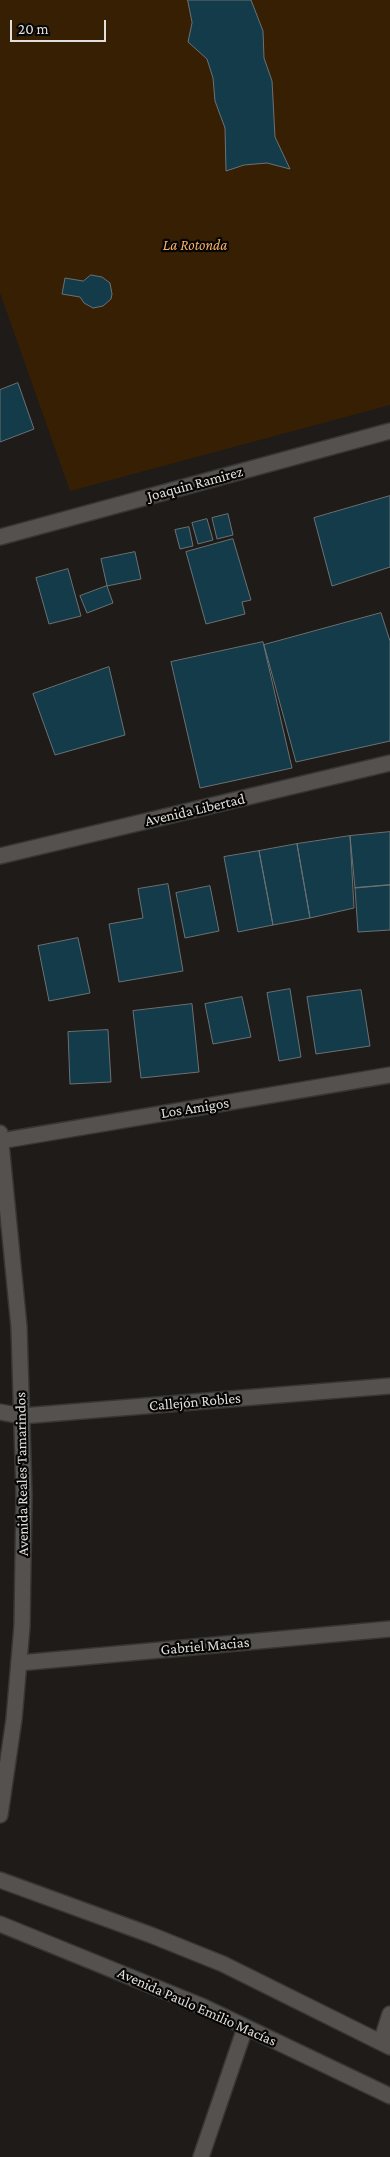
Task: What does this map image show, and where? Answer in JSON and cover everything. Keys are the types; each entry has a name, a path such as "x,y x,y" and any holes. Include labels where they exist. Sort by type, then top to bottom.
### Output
{"street":[{"name":"Joaquin Ramirez","path":"0,537 390,431"},
{"name":"Avenida Libertad","path":"0,856 390,763"},
{"name":"Los Amigos","path":"0,1138 390,1075"},
{"name":"Avenida Reales Tamarindos","path":"0,1138 18,1317 22,1416 24,1564 19,1663 7,1774 0,1815"},
{"name":"Callejón Robles","path":"0,1412 22,1416 390,1386"},
{"name":"Gabriel Macias","path":"19,1663 390,1629"},
{"path":"0,1880 151,1935 223,1964 385,2045 390,2014"},
{"name":"Avenida Paulo Emilio Macías","path":"0,1924 204,2007 390,2096"},
{"path":"200,2157 246,2028"}],"green space":[{"name":"La Rotonda","path":"0,0 390,0 390,405 70,491 0,293"}],"building":[{"path":"188,0 251,0 263,31 264,58 272,81 275,137 290,169 267,163 244,165 226,171 225,128 215,101 213,78 207,59 188,42 192,23"},
{"path":"91,275 102,277 110,283 111,299 103,306 93,308 84,303 80,297 62,294 65,278 83,281"},
{"path":"18,383 34,429 0,442 0,390"},
{"path":"390,496 390,567 332,586 314,518"},
{"path":"228,514 233,535 217,539 212,518"},
{"path":"207,519 213,540 198,544 192,523"},
{"path":"189,527 193,546 180,549 175,530"},
{"path":"233,539 251,600 242,602 245,614 206,624 186,552"},
{"path":"135,552 141,579 107,586 101,559"},
{"path":"68,569 81,616 49,624 36,578"},
{"path":"107,586 113,603 87,613 80,596"},
{"path":"381,613 390,641 390,741 296,762 264,645"},
{"path":"263,642 292,768 200,788 171,662"},
{"path":"109,667 125,735 55,755 33,694"},
{"path":"390,832 390,885 355,888 350,836"},
{"path":"350,836 354,908 310,918 297,844"},
{"path":"297,844 310,918 273,925 259,851"},
{"path":"259,851 273,925 238,932 224,857"},
{"path":"168,884 183,971 119,982 109,924 143,918 138,889"},
{"path":"390,885 390,930 358,932 355,888"},
{"path":"210,886 219,931 185,938 176,893"},
{"path":"78,938 90,993 49,1001 38,946"},
{"path":"290,989 301,1057 279,1061 267,993"},
{"path":"361,990 370,1046 316,1054 307,997"},
{"path":"242,997 251,1037 213,1044 205,1004"},
{"path":"192,1004 199,1072 141,1078 133,1011"},
{"path":"108,1030 111,1082 70,1084 68,1032"}]}
